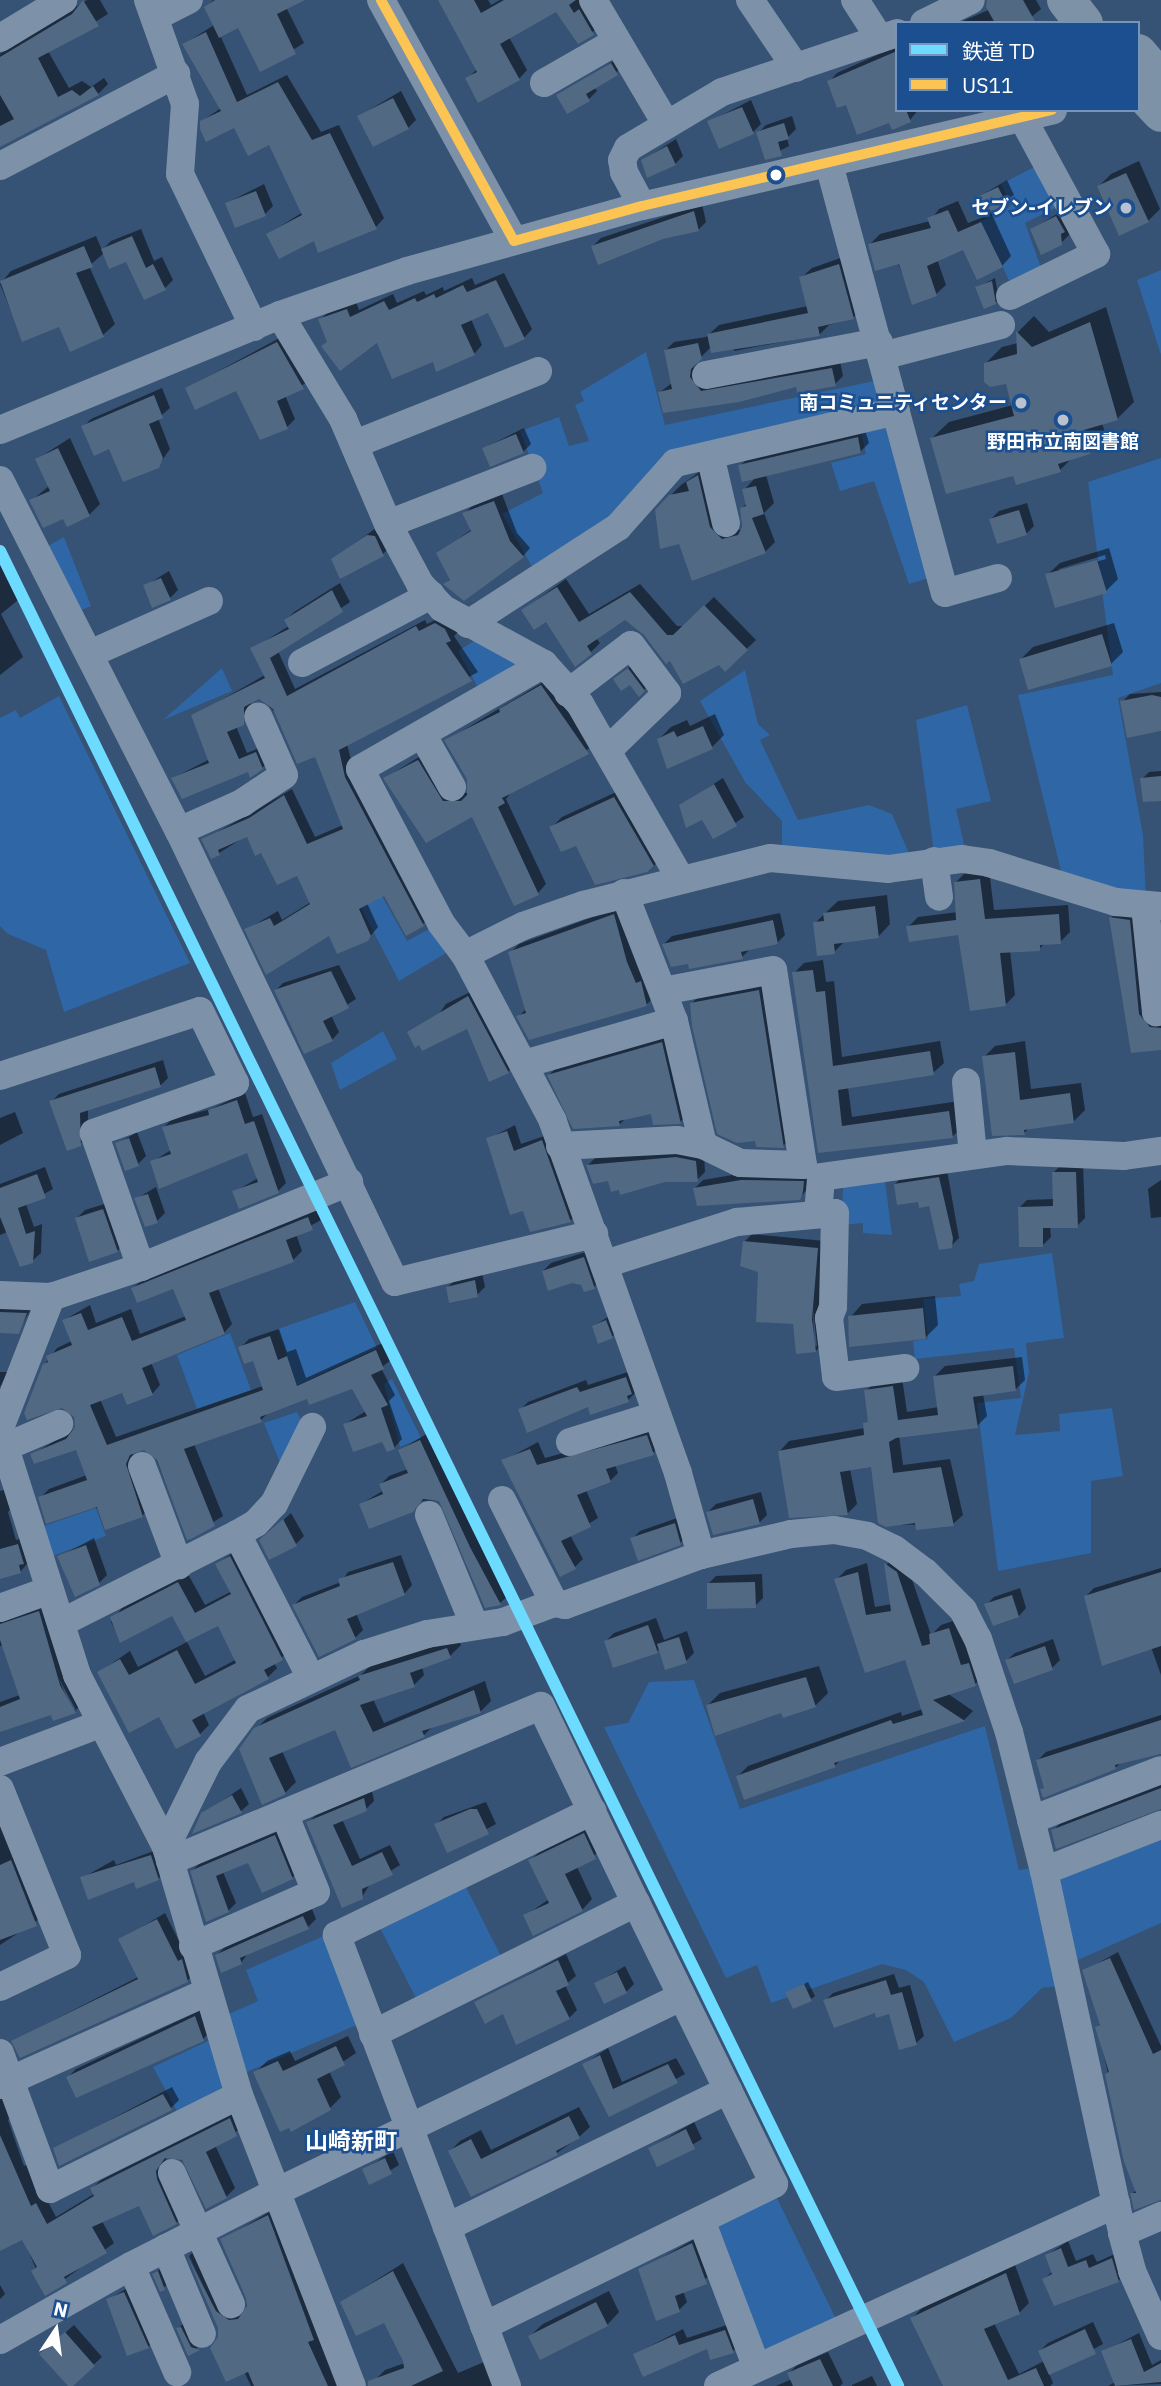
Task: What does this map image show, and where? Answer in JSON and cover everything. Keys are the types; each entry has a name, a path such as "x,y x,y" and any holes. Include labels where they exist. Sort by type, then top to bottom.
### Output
{"highway":[{"path":"1066,0 1082,21"},
{"path":"1096,0 1112,21"}],"street":[{"path":"0,38 63,0"},
{"path":"189,0 151,8 185,104 180,174 254,327"},
{"path":"381,0 514,241"},
{"path":"593,0 667,125"},
{"path":"750,0 796,68"},
{"path":"642,206 622,160 628,148 722,92 889,36 855,0"},
{"path":"928,21 971,0"},
{"path":"544,83 617,41"},
{"path":"0,166 176,74"},
{"path":"0,430 280,316 407,271 642,206 1046,112"},
{"path":"1010,296 1096,254 1023,119"},
{"path":"829,164 945,593 998,578"},
{"path":"280,316 324,382 355,444 410,569 431,595 468,624 544,664 580,704 680,878"},
{"path":"706,375 881,349 1001,325"},
{"path":"355,444 538,371"},
{"path":"468,624 618,527 675,463 896,411"},
{"path":"710,455 726,523"},
{"path":"388,524 533,468"},
{"path":"0,480 92,653 395,1282 594,1234"},
{"path":"302,663 431,595"},
{"path":"92,653 209,601"},
{"path":"568,693 631,645 667,693 608,750"},
{"path":"544,664 360,769 441,923 465,955 553,1121 559,1146 605,1264 678,1473 701,1555"},
{"path":"179,831 242,803 284,775 258,716"},
{"path":"422,734 452,787"},
{"path":"465,955 523,926 624,893 770,858 888,869 934,861 989,863 1116,902 1153,906 1156,1012 1161,1012"},
{"path":"934,861 939,897"},
{"path":"624,893 674,1021 703,1145"},
{"path":"559,1146 677,1140 703,1145 740,1163 803,1165 773,970 663,991"},
{"path":"0,1076 200,1011 234,1083 94,1132 141,1267"},
{"path":"524,1064 674,1021"},
{"path":"966,1082 973,1155"},
{"path":"818,1213 821,1177 1007,1151 1124,1156 1161,1151"},
{"path":"0,1295 51,1297 141,1267 349,1182"},
{"path":"605,1264 737,1222 835,1213 833,1307 829,1318 836,1377 905,1368"},
{"path":"51,1297 2,1435 77,1675 168,1854 239,2095 352,2386"},
{"path":"570,1442 656,1415"},
{"path":"2,1435 59,1424"},
{"path":"61,1623 257,1523 274,1504 312,1427"},
{"path":"142,1466 179,1565"},
{"path":"502,1500 554,1602"},
{"path":"429,1515 474,1624"},
{"path":"168,1854 228,1731 248,1709 310,1676 364,1654 474,1624 503,1622 554,1602 572,1603 701,1555 791,1534 834,1530 867,1536 925,1572 963,1610 978,1639 1044,1871 1132,2271 1161,2336"},
{"path":"237,1534 310,1676"},
{"path":"0,1608 50,1590"},
{"path":"168,1854 284,1813 541,1706 774,2184 484,2326"},
{"path":"0,1762 100,1724"},
{"path":"1031,1820 1161,1770"},
{"path":"0,1789 67,1955 0,1987"},
{"path":"507,2386 337,1935 592,1811"},
{"path":"193,1945 316,1892 284,1813"},
{"path":"1044,1871 1161,1825"},
{"path":"373,2034 636,1903"},
{"path":"5,2083 207,1992"},
{"path":"0,2340 131,2266 278,2191 409,2131 682,1997"},
{"path":"0,2053 5,2083 50,2189 239,2095"},
{"path":"447,2227 728,2090"},
{"path":"172,2173 231,2304"},
{"path":"718,2386 1116,2204"},
{"path":"1122,2232 1161,2216"},
{"path":"701,2220 757,2368"},
{"path":"166,2248 202,2334"},
{"path":"131,2266 177,2372"}],"shaded area":[{"path":"1042,163 1067,202 1025,223 1043,273 1012,287 991,241 985,244 976,224 1011,206 1001,184"},
{"path":"1161,270 1161,355 1137,280"},
{"path":"646,352 665,425 879,380 885,400 670,458 615,519 535,572 502,514 543,493 520,431 559,417 569,446 589,441 575,405 584,401 580,392"},
{"path":"883,421 893,428 932,577 909,584 874,481 840,491 831,463 866,454 860,427"},
{"path":"1161,458 1161,683 1118,698 1143,835 1146,899 1063,879 1018,695 1113,675 1088,482"},
{"path":"64,537 91,606 74,613 39,551"},
{"path":"477,639 520,664 481,693 458,651"},
{"path":"222,668 232,691 163,720"},
{"path":"745,670 758,724 770,735 760,740 798,820 869,805 892,814 911,858 782,850 782,821 745,782 700,701"},
{"path":"59,696 190,963 64,1012 46,950 8,934 0,926 0,718 16,710 20,718"},
{"path":"967,705 991,801 956,809 966,853 934,853 916,720"},
{"path":"365,865 407,941 435,926 453,949 399,981 345,877"},
{"path":"383,1031 397,1059 340,1090 331,1063"},
{"path":"843,1181 885,1181 892,1235 863,1233 863,1223 842,1225"},
{"path":"1052,1253 1064,1338 1026,1343 1029,1373 1015,1435 1060,1431 1059,1414 1112,1408 1123,1476 1091,1481 1091,1553 998,1571 977,1403 1021,1398 1014,1348 915,1359 913,1341 928,1339 923,1299 961,1296 959,1284 974,1281 979,1264"},
{"path":"355,1302 377,1348 297,1385 278,1329"},
{"path":"230,1333 251,1390 197,1409 177,1355"},
{"path":"392,1379 421,1438 400,1447 384,1384"},
{"path":"297,1412 303,1424 284,1473 264,1423"},
{"path":"96,1508 106,1536 47,1558 38,1528"},
{"path":"694,1680 740,1809 985,1726 1019,1870 1037,1867 1065,1985 1042,1988 1011,2018 954,2042 924,1982 906,1970 882,1964 771,2003 757,1965 726,1978 604,1727 628,1723 649,1682"},
{"path":"1161,1833 1161,1923 1071,1963 1055,1875"},
{"path":"464,1883 503,1960 418,2002 378,1924"},
{"path":"326,1935 359,2024 242,2074 224,2016 258,2001 246,1970"},
{"path":"212,2039 226,2085 223,2093 179,2115 153,2067"},
{"path":"774,2192 838,2323 760,2354 713,2230"}],"building":[{"path":"83,0 99,26 38,58 58,97 72,90 80,96 93,86 99,95 0,147 0,126 14,119 0,95 0,57 72,14"},
{"path":"215,0 305,0 277,14 296,54 260,72 238,28 219,38 204,7"},
{"path":"438,0 474,0 481,13 504,0 576,0 569,5 574,13 579,9 594,35 578,44 556,12 500,44 520,80 478,103 465,78 477,72"},
{"path":"987,0 1023,0 1035,21 994,21 986,7"},
{"path":"206,32 237,102 278,82 312,140 330,133 377,229 318,253 314,241 279,259 266,234 302,215 269,145 248,156 234,128 206,142 200,129 200,121 221,111 182,44"},
{"path":"895,52 895,112 907,112 911,122 892,130 889,123 857,135 846,105 837,108 827,81"},
{"path":"611,63 618,75 586,94 590,101 567,114 556,95"},
{"path":"393,98 409,129 373,147 357,116"},
{"path":"742,107 754,134 719,149 707,121"},
{"path":"784,123 789,139 778,142 782,156 765,160 756,132"},
{"path":"667,146 676,165 647,178 641,160"},
{"path":"1126,173 1149,222 1119,236 1097,186"},
{"path":"998,187 1007,204 984,215 975,198"},
{"path":"256,191 266,216 235,228 225,203"},
{"path":"948,210 958,232 981,222 1003,267 977,280 963,250 927,266 937,296 912,305 899,264 875,271 868,244 931,228 927,218"},
{"path":"694,211 699,231 663,239 598,265 591,246"},
{"path":"1056,216 1065,232 1061,234 1062,245 1041,255 1030,229"},
{"path":"132,236 146,268 153,264 166,290 144,300 126,262 109,269 101,249"},
{"path":"84,246 93,267 76,273 104,337 70,352 59,327 22,342 0,281"},
{"path":"839,264 854,319 818,327 820,336 711,353 707,334 808,313 799,277"},
{"path":"496,280 525,339 505,348 488,313 461,325 475,355 436,372 433,362 392,379 377,343 340,371 321,346 327,342 318,319 347,309 350,317 384,301 389,310 415,298 417,302 434,294 436,298 463,285 467,292"},
{"path":"992,281 996,304 984,309 975,287"},
{"path":"1090,322 1118,420 1084,430 1090,454 1058,464 1061,472 1016,485 1013,476 946,494 930,438 1014,416 1006,384 990,387 984,382 984,363 1017,354 1016,331 1032,347"},
{"path":"277,342 304,389 277,401 288,429 260,440 236,391 195,410 185,388"},
{"path":"698,343 702,359 691,369 690,377 701,391 832,368 836,386 797,393 796,387 739,402 663,413 658,392 672,389 664,350"},
{"path":"154,395 163,418 149,424 163,458 159,468 123,482 109,449 94,456 81,426"},
{"path":"516,434 524,453 490,467 482,448"},
{"path":"858,437 861,453 742,482 738,465"},
{"path":"58,448 90,516 67,527 63,519 43,528 29,500 50,491 35,459"},
{"path":"698,475 710,527 722,539 738,535 742,527 740,508 746,506 742,489 756,486 764,514 752,518 766,553 692,581 679,544 660,549 655,510 669,495 689,491 686,482"},
{"path":"494,501 510,541 524,557 464,601 443,584 450,580 436,553 471,531 462,513"},
{"path":"1019,510 1027,535 997,544 989,519"},
{"path":"367,535 375,536 384,556 340,579 331,559"},
{"path":"1097,560 1107,593 1055,608 1045,574"},
{"path":"161,578 171,600 152,608 143,585"},
{"path":"557,587 579,622 630,592 667,635 673,635 704,605 748,650 725,672 719,665 683,684 670,661 666,664 644,635 625,620 587,646 592,654 575,667 546,622 534,630 521,610"},
{"path":"332,590 343,612 270,658 287,696 416,626 419,631 435,623 445,629 451,641 446,643 472,681 339,750 345,777 424,926 406,936 384,896 359,909 371,936 368,941 337,954 329,936 266,975 244,929 270,918 274,926 310,904 297,876 277,885 261,853 255,856 247,837 218,850 220,855 211,859 201,839 249,818 284,795 307,844 343,829 315,757 297,764 273,709 259,699 244,707 244,725 227,732 239,759 256,752 263,769 250,778 248,772 182,799 171,778 209,763 191,715 265,678 250,648 289,629 284,620"},
{"path":"1102,634 1112,666 1028,690 1019,659"},
{"path":"628,668 645,691 639,697 630,685 621,691 613,679"},
{"path":"541,685 589,754 502,798 505,803 498,807 539,895 514,906 472,817 426,843 383,778 418,760 443,801 461,801 467,795 467,779 444,740 500,712 499,709"},
{"path":"1152,695 1161,697 1161,731 1127,738 1120,701"},
{"path":"703,726 713,749 667,769 657,739 674,731 677,737"},
{"path":"1161,776 1161,801 1143,802 1140,778"},
{"path":"714,784 737,826 713,839 702,820 686,828 679,805"},
{"path":"614,797 654,866 647,872 595,885 576,846 561,852 549,827"},
{"path":"980,879 985,919 1059,914 1061,944 1040,945 1040,951 1000,953 1006,1006 970,1011 958,935 909,942 906,926 956,920 954,882"},
{"path":"875,906 879,938 834,944 835,954 817,956 813,922 824,921 823,913"},
{"path":"614,914 627,962 636,983 641,981 647,1006 529,1040 516,1016 526,1013 508,952"},
{"path":"1109,917 1130,920 1139,1014 1150,1027 1161,1028 1161,1050 1131,1053"},
{"path":"773,920 778,944 741,952 743,959 689,969 688,964 671,967 662,944"},
{"path":"813,970 816,992 825,991 833,1066 930,1051 934,1075 838,1090 842,1126 949,1111 953,1138 818,1153 792,972"},
{"path":"331,971 349,1008 323,1021 333,1041 304,1054 274,990"},
{"path":"759,990 784,1148 756,1147 755,1141 737,1143 717,1134 692,1026 690,1003"},
{"path":"468,996 509,1073 489,1082 467,1029 422,1051 419,1045 415,1048 407,1032"},
{"path":"662,1042 681,1124 653,1125 651,1114 619,1121 620,1126 573,1129 547,1075"},
{"path":"1015,1052 1020,1100 1070,1093 1074,1123 1024,1130 1025,1135 992,1136 982,1056"},
{"path":"155,1067 161,1087 80,1113 81,1146 67,1151 49,1101"},
{"path":"237,1100 245,1124 254,1121 279,1193 239,1209 232,1191 258,1182 247,1153 159,1189 150,1161 171,1154 162,1127 209,1115 208,1110"},
{"path":"507,1131 514,1151 542,1140 571,1222 530,1232 523,1211 510,1215 486,1138"},
{"path":"129,1138 139,1166 125,1171 115,1143"},
{"path":"676,1157 696,1161 698,1182 665,1182 620,1195 619,1190 611,1192 608,1181 593,1184 586,1165"},
{"path":"1052,1172 1076,1172 1078,1228 1043,1228 1043,1247 1019,1247 1018,1207 1053,1206"},
{"path":"37,1174 46,1198 18,1208 26,1234 35,1231 33,1263 20,1267 0,1217 0,1188"},
{"path":"939,1177 953,1238 952,1248 939,1250 929,1206 919,1208 918,1202 897,1205 894,1184"},
{"path":"741,1180 804,1181 803,1192 800,1200 697,1206 693,1188"},
{"path":"148,1194 158,1223 145,1227 134,1198"},
{"path":"103,1209 118,1252 89,1262 75,1218"},
{"path":"308,1217 313,1230 286,1240 294,1262 209,1293 225,1334 142,1368 153,1395 127,1405 122,1393 90,1405 107,1445 263,1390 253,1361 244,1364 238,1347 270,1336 278,1360 287,1356 297,1386 376,1350 384,1369 371,1375 388,1405 381,1408 395,1449 387,1452 382,1442 353,1452 343,1424 367,1416 352,1389 309,1405 307,1399 260,1417 262,1422 184,1449 215,1526 191,1539 187,1540 157,1460 144,1450 130,1455 126,1464 143,1517 105,1530 97,1507 46,1524 38,1497 87,1480 76,1450 34,1464 30,1454 66,1439 75,1427 74,1417 62,1408 27,1420 24,1413 43,1364 48,1362 46,1356 72,1345 62,1320 81,1313 88,1330 122,1317 132,1341 186,1320 173,1289 137,1303 131,1288"},
{"path":"743,1241 818,1248 812,1319 816,1352 796,1354 793,1324 756,1322 758,1272 740,1266"},
{"path":"584,1257 595,1289 584,1292 581,1285 572,1283 548,1291 542,1271"},
{"path":"475,1280 478,1297 449,1303 446,1287"},
{"path":"923,1308 926,1339 849,1347 848,1316"},
{"path":"0,1312 27,1313 19,1334 0,1333"},
{"path":"606,1320 613,1338 598,1344 592,1326"},
{"path":"1013,1366 1016,1391 973,1397 978,1428 896,1438 889,1442 893,1473 941,1467 954,1526 916,1530 915,1523 886,1527 878,1523 871,1467 840,1472 848,1515 789,1518 778,1451 864,1435 863,1423 868,1422 864,1390 893,1386 898,1420 938,1415 933,1376"},
{"path":"626,1377 632,1394 627,1396 629,1402 590,1415 588,1407 527,1433 518,1409 577,1387 580,1392"},
{"path":"647,1435 654,1455 606,1469 611,1482 577,1495 591,1527 561,1541 576,1569 560,1577 501,1460 530,1449 537,1465"},
{"path":"420,1440 470,1547 501,1605 485,1608 439,1501 423,1499 413,1512 369,1529 359,1504 383,1494 379,1484 408,1473 398,1450"},
{"path":"753,1499 760,1524 713,1535 706,1512"},
{"path":"283,1519 297,1546 269,1560 259,1540"},
{"path":"675,1523 681,1545 638,1561 630,1538"},
{"path":"18,1544 24,1564 19,1565 21,1573 0,1579 0,1549"},
{"path":"86,1545 100,1585 75,1597 57,1556"},
{"path":"230,1556 283,1660 264,1670 269,1679 192,1720 201,1736 176,1749 159,1717 129,1733 97,1672 120,1659 129,1675 177,1650 195,1684 236,1663 218,1626 186,1642 172,1616 120,1643 110,1617 178,1582 195,1613 231,1594 215,1564"},
{"path":"393,1562 405,1595 347,1619 356,1639 319,1657 292,1605 340,1586 338,1579"},
{"path":"884,1563 897,1572 922,1646 930,1644 929,1634 949,1628 961,1665 969,1663 976,1686 933,1700 965,1721 834,1763 836,1767 744,1800 736,1776 891,1720 893,1724 923,1715 905,1660 865,1673 834,1579 858,1572 866,1615 891,1611"},
{"path":"1161,1572 1161,1646 1102,1666 1084,1596"},
{"path":"755,1582 756,1608 707,1609 707,1583"},
{"path":"1012,1595 1019,1617 993,1626 984,1604"},
{"path":"39,1611 60,1685 76,1713 53,1721 51,1715 0,1732 0,1707 20,1699 0,1640 0,1624"},
{"path":"648,1625 658,1653 613,1668 604,1641"},
{"path":"679,1637 687,1663 665,1670 657,1644"},
{"path":"1045,1646 1053,1670 1014,1684 1005,1660"},
{"path":"447,1648 451,1658 410,1673 415,1687 360,1705 373,1732 474,1690 481,1713 422,1731 425,1737 351,1768 335,1730 269,1758 286,1794 262,1805 239,1749 254,1728 360,1680 358,1676"},
{"path":"806,1677 816,1707 783,1718 781,1713 715,1736 706,1705"},
{"path":"1161,1720 1161,1754 1115,1765 1116,1769 1043,1798 1040,1789 1044,1788 1036,1760"},
{"path":"1161,1788 1161,1809 1056,1849 1051,1830"},
{"path":"232,1795 242,1813 192,1834 201,1813"},
{"path":"364,1798 367,1811 333,1825 352,1866 382,1852 393,1875 362,1889 363,1899 342,1908 306,1822"},
{"path":"470,1809 477,1809 489,1834 447,1853 434,1824"},
{"path":"584,1833 596,1859 565,1874 583,1911 533,1936 523,1915 549,1903 528,1860"},
{"path":"275,1835 293,1879 262,1893 248,1863 216,1876 229,1912 206,1922 190,1871"},
{"path":"151,1855 159,1880 136,1889 134,1882 88,1900 80,1877"},
{"path":"11,1860 37,1926 0,1940 0,1865"},
{"path":"303,1916 309,1929 240,1958 242,1964 221,1973 215,1955"},
{"path":"157,1919 178,1961 182,1959 188,1982 20,2058 11,2041 138,1979 118,1939"},
{"path":"1110,1958 1153,2054 1161,2050 1161,2200 1134,2210 1130,2193 1136,2193 1124,2162 1105,2074 1109,2072 1095,2027 1100,2025 1082,1970"},
{"path":"558,1960 569,1985 556,1991 570,2019 516,2045 503,2014 485,2024 474,2002"},
{"path":"617,1972 627,1993 604,2004 594,1983"},
{"path":"886,1980 891,1995 902,1992 917,2045 899,2050 889,2014 876,2018 875,2013 834,2028 823,2000"},
{"path":"804,1984 812,2001 793,2009 785,1992"},
{"path":"195,2016 204,2041 76,2098 66,2077"},
{"path":"336,2046 345,2065 317,2079 331,2110 291,2132 289,2128 280,2132 253,2072 278,2061 283,2071"},
{"path":"600,2055 613,2089 668,2064 678,2083 609,2117 582,2064"},
{"path":"163,2094 172,2110 59,2166 53,2148"},
{"path":"569,2116 580,2138 556,2151 558,2155 471,2197 448,2151 471,2139 481,2159"},
{"path":"230,2118 237,2136 206,2152 227,2198 206,2209 182,2160 165,2158 156,2171 157,2179 177,2224 153,2236 139,2206 92,2227 107,2253 64,2277 67,2283 45,2296 31,2271 37,2267 22,2240 0,2251 0,2135 31,2206 36,2203 47,2224 94,2196 90,2188"},
{"path":"686,2129 695,2149 657,2167 648,2148"},
{"path":"385,2158 392,2174 369,2185 362,2169"},
{"path":"268,2215 314,2340 308,2342 328,2386 254,2386 248,2372 226,2382 210,2348 218,2337 218,2328 187,2256 216,2311 229,2320 238,2319 247,2306 246,2298 220,2239"},
{"path":"692,2243 707,2284 675,2296 680,2312 656,2321 638,2269"},
{"path":"1061,2248 1068,2267 1086,2260 1089,2268 1112,2258 1119,2282 1054,2306 1042,2279 1052,2274 1045,2255"},
{"path":"158,2271 165,2290 160,2292 152,2274"},
{"path":"393,2271 443,2371 411,2386 368,2386 368,2381 404,2368 403,2361 384,2323 356,2336 340,2302"},
{"path":"1006,2273 1020,2314 984,2329 1008,2380 1036,2368 1044,2386 943,2386 910,2318"},
{"path":"124,2292 149,2348 127,2356 106,2299"},
{"path":"596,2302 608,2326 540,2360 528,2336"},
{"path":"181,2327 191,2347 200,2350 188,2356 176,2328"},
{"path":"1085,2329 1096,2354 1049,2375 1038,2351"},
{"path":"725,2330 734,2353 710,2360 707,2349 643,2377 633,2354 675,2335 679,2345"},
{"path":"65,2332 95,2366 73,2386 68,2386 39,2354"},
{"path":"1131,2339 1144,2372 1161,2363 1161,2382 1115,2386 1101,2351"},
{"path":"820,2359 833,2386 793,2386 787,2373"}],"rail line":[{"name":"TD","path":"0,551 898,2386"}],"transit line":[{"name":"US11","path":"381,0 514,241"},
{"name":"US11","path":"514,241 642,206 1043,112"}],"place":[{"name":"セブン-イレブン","path":"1126,208"},
{"name":"南コミュニティセンター","path":"1021,403"},
{"name":"野田市立南図書館","path":"1063,420"}],"district":[{"name":"山崎新町","path":"351,2140"}]}
